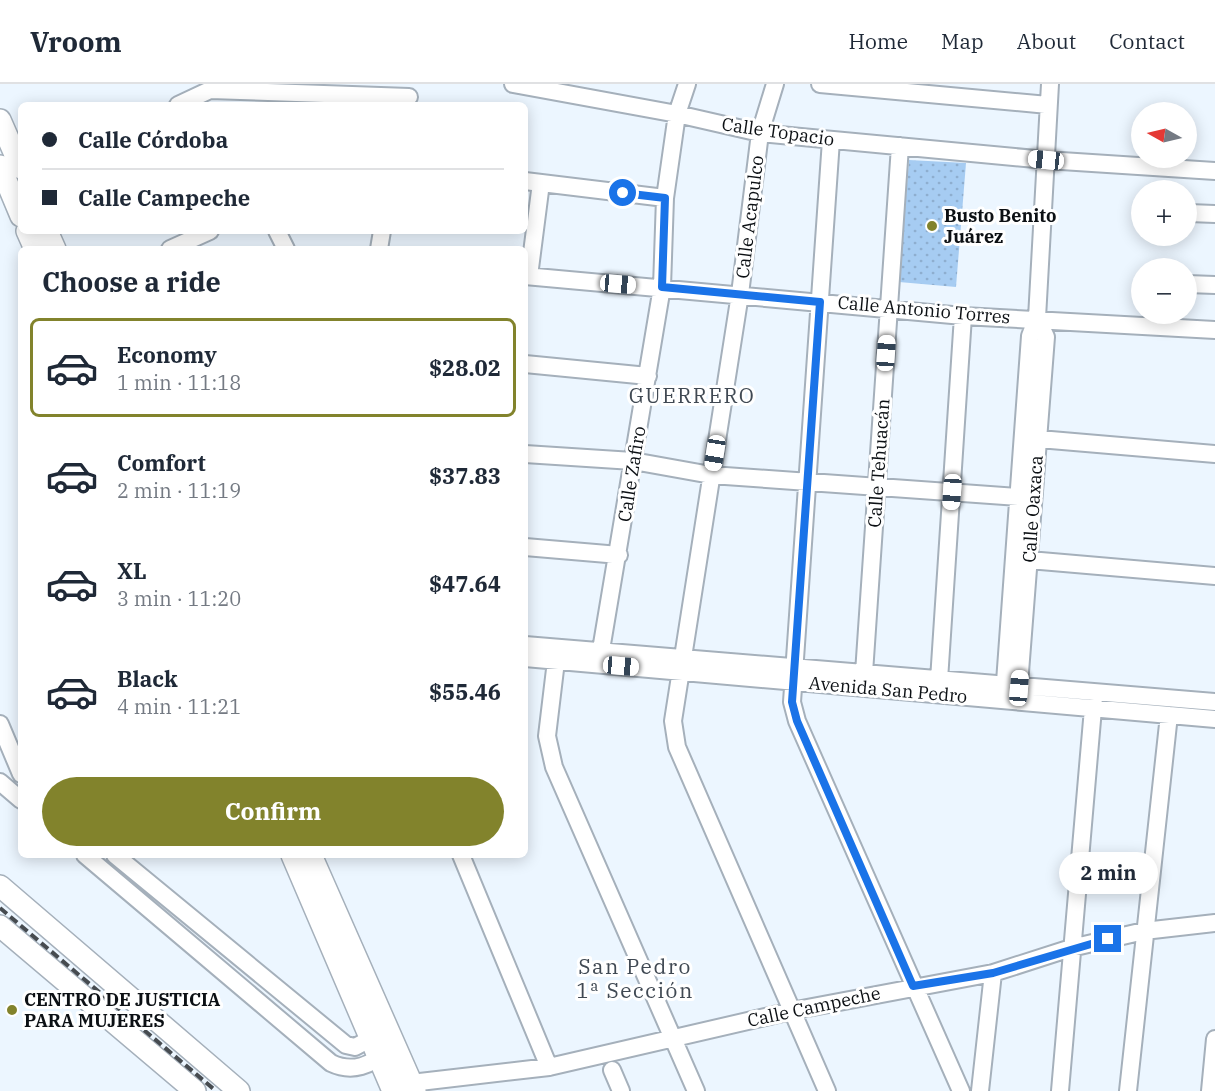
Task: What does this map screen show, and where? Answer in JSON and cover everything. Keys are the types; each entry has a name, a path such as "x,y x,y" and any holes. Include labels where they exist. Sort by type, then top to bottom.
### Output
{"main road":[{"path":"0,120 18,161"},
{"path":"0,166 18,209"},
{"path":"293,858 387,1072"},
{"path":"312,858 391,1040 387,1072"},
{"path":"0,886 239,1091"},
{"path":"0,926 195,1091"}],"street":[{"name":"Calle Topacio","path":"513,84 543,87 760,133 1046,160 1215,171"},
{"name":"Calle Zafiro","path":"601,650 619,555 662,287 665,198 677,114 687,84"},
{"name":"Calle Acapulco","path":"775,84 760,133 740,294 680,664 673,721 677,747 827,1091"},
{"path":"820,84 1048,105"},
{"name":"Calle Oaxaca","path":"1011,694 1029,560 1030,336 1037,318 1050,84"},
{"path":"186,102 212,93 409,95"},
{"path":"831,140 809,482 792,674 792,702 797,721 961,1091"},
{"name":"Calle Tehuacán","path":"864,673 900,146"},
{"path":"528,260 533,182 665,198"},
{"path":"1197,213 1215,214"},
{"path":"177,246 203,234"},
{"name":"Calle Antonio Torres","path":"528,276 963,316 1037,318 1215,330"},
{"path":"1197,284 1215,285"},
{"path":"939,680 963,316"},
{"name":"Calle Oaxaca","path":"1011,694 1019,497 1029,457 1039,439 1046,337 1037,318"},
{"path":"528,364 648,376"},
{"path":"1039,439 1215,454"},
{"path":"528,454 633,461 711,476 1019,497"},
{"path":"528,547 619,555"},
{"path":"1029,560 1215,576"},
{"name":"Avenida San Pedro","path":"528,645 601,650 680,664"},
{"name":"Avenida San Pedro","path":"528,658 680,664 1093,701 1215,702"},
{"path":"556,660 547,736 554,767 696,1091"},
{"name":"Avenida San Pedro","path":"792,674 864,673 939,680 1011,694"},
{"path":"1060,1091 1093,701"},
{"name":"Avenida San Pedro","path":"1093,701 1169,715 1215,719"},
{"path":"1128,1091 1169,715"},
{"path":"0,724 18,767"},
{"path":"0,782 18,793"},
{"path":"88,858 331,1063 344,1069 387,1072"},
{"path":"119,858 346,1046 361,1046 387,1072"},
{"path":"462,858 549,1067"},
{"path":"152,913 166,897"},
{"name":"Calle Campeche","path":"387,1072 549,1067 791,1011 913,986 993,973 1071,948 1144,931 1215,923"},
{"path":"980,1091 993,973"},
{"path":"1210,1091 1215,1039"},
{"path":"387,1072 388,1047 391,1040"},
{"path":"612,1070 621,1091"}],"shaded area":[{"path":"909,160 966,163 956,287 899,282"}],"railway":[{"path":"0,908 216,1091"}],"place":[{"name":"Busto Benito Juárez","path":"932,226"},
{"name":"CENTRO DE JUSTICIA PARA MUJERES","path":"12,1010"}],"district":[{"name":"GUERRERO","path":"692,396"},
{"name":"San Pedro 1ª Sección","path":"635,979"}],"route":[{"path":"623,193 665,198 662,287 820,302 792,702 797,721 913,986 993,973 1071,948 1108,939"}]}
